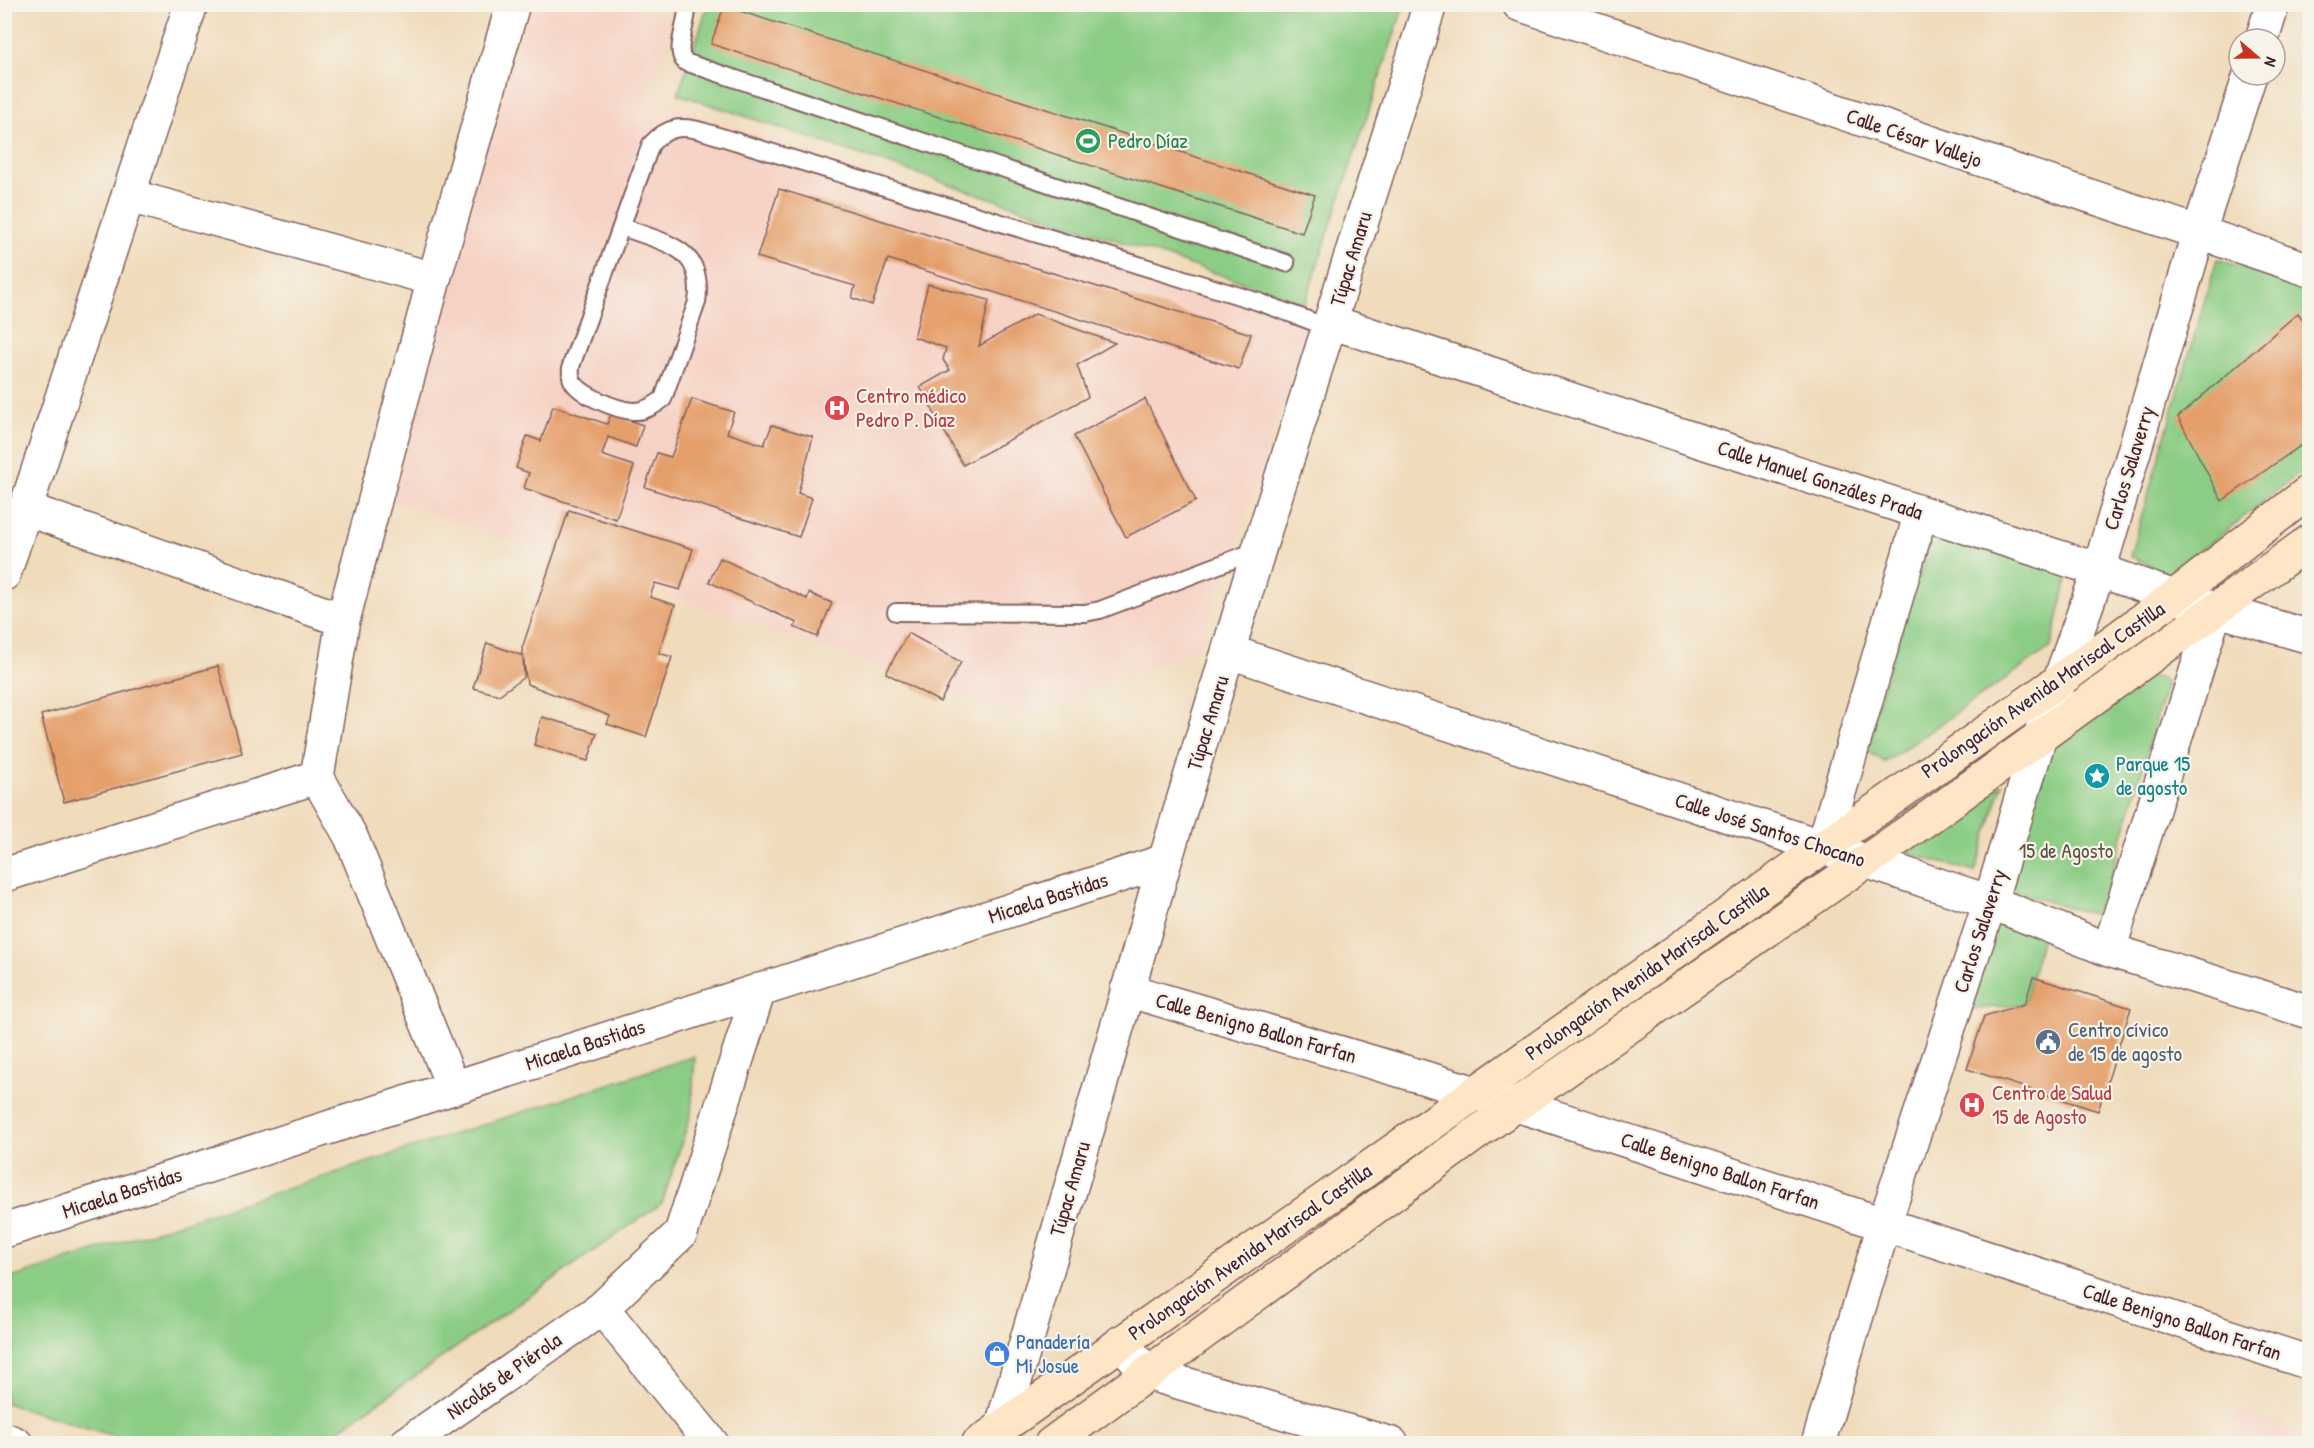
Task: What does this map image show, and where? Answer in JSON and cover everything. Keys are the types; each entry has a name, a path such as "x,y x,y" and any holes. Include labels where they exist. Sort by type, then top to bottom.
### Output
{"main road":[{"name":"Prolongación Avenida Mariscal Castilla","path":"991,1438 1121,1342 2060,680 2174,597 2310,491"},
{"name":"Prolongación Avenida Mariscal Castilla","path":"1051,1443 1517,1105 1865,861 2310,541"}],"street":[{"path":"4,574 191,4"},
{"path":"453,1087 351,837 317,777 343,620 434,279 513,4"},
{"name":"Túpac Amaru","path":"991,1438 1230,652 1259,549 1430,4"},
{"name":"Calle César Vallejo","path":"1519,4 2310,270"},
{"path":"2266,27 2273,4"},
{"name":"Carlos Salaverry","path":"1818,1443 1884,1225 1990,902 2040,736 2099,570 2198,234 2246,87"},
{"path":"129,196 434,279"},
{"name":"Calle Manuel Gonzáles Prada","path":"1330,325 2099,570 2174,597 2310,637"},
{"path":"26,509 343,620"},
{"path":"1823,847 1921,513"},
{"path":"2109,950 2216,608"},
{"name":"Calle José Santos Chocano","path":"1230,652 1990,902 2109,950 2310,1012"},
{"path":"4,875 317,777"},
{"name":"Micaela Bastidas","path":"4,1231 1165,861"},
{"name":"Nicolás de Piérola","path":"406,1443 602,1308 681,1233 759,990"},
{"name":"Calle Benigno Ballon Farfan","path":"1127,990 1517,1105 2310,1363"},
{"path":"602,1308 712,1443"},
{"path":"1121,1342 1147,1373 1392,1443"},
{"path":"4,1439 16,1443"}],"lane":[{"path":"687,4 688,19 679,47 680,58 685,62 1286,263"},
{"path":"622,227 677,249 691,260 698,271 699,286 697,302 663,399 652,408 634,411 592,398 579,389 571,379 571,366 651,144 662,133 674,127 690,128 1330,325"},
{"path":"896,612 1084,613 1100,610 1259,549"}],"shaded area":[{"name":"Centro médico Pedro P. Díaz","path":"532,5 631,5 675,20 649,98 1310,326 1200,647 1022,717 365,491"},
{"path":"2236,1411 2309,1433 2309,1443 2227,1443"}],"green space":[{"name":"Pedro Díaz","path":"708,5 1404,5 1305,303 678,94"},
{"path":"2217,259 2309,288 2309,466 2169,575 2130,556"},
{"path":"1933,531 2068,574 2051,647 1885,762 1863,749"},
{"name":"15 de Agosto","path":"2150,675 2167,682 2100,916 2002,889 2049,739"},
{"path":"2002,784 1975,872 1907,853 1951,814"},
{"path":"1991,912 2045,924 2025,1004 1967,1010"},
{"path":"695,1056 691,1114 662,1203 320,1443 137,1443 5,1403 5,1280"}],"building":[{"path":"724,6 1315,195 1302,233 711,44"},
{"path":"779,189 1251,334 1239,369 888,259 872,305 852,298 855,286 757,257"},
{"path":"928,284 989,300 979,346 1035,314 1115,343 1077,365 1088,397 963,465 920,387 950,370 943,360 946,348 914,337"},
{"path":"2298,313 2310,329 2310,439 2222,501 2178,417"},
{"path":"692,399 734,412 727,433 764,445 772,425 813,437 798,493 812,498 799,537 645,487 657,453 671,457"},
{"path":"1145,399 1196,501 1126,537 1074,436"},
{"path":"553,406 607,424 611,414 643,425 636,447 608,437 602,455 634,466 616,519 524,488 529,473 516,468 527,436 541,441"},
{"path":"569,510 693,549 680,590 655,583 650,597 675,605 659,653 672,657 646,737 607,724 610,716 527,684 522,648"},
{"path":"720,558 807,599 809,593 832,603 817,637 794,627 797,623 709,582"},
{"path":"908,633 961,662 940,702 886,673"},
{"path":"487,643 523,656 524,677 499,695 473,688"},
{"path":"218,666 242,753 64,802 41,715"},
{"path":"542,717 597,733 588,761 534,745"},
{"name":"Centro cívico de 15 de agosto","path":"2033,977 2131,1008 2098,1111 1967,1069 1984,1016 2025,1004"}],"place":[{"name":"Pedro Díaz","path":"1088,141"},
{"name":"Centro médico Pedro P. Díaz","path":"837,408"},
{"name":"Parque 15 de agosto","path":"2097,776"},
{"name":"Centro cívico de 15 de agosto","path":"2048,1042"},
{"name":"Centro de Salud 15 de Agosto","path":"1972,1105"},
{"name":"Panadería Mi Josue","path":"997,1354"}]}
